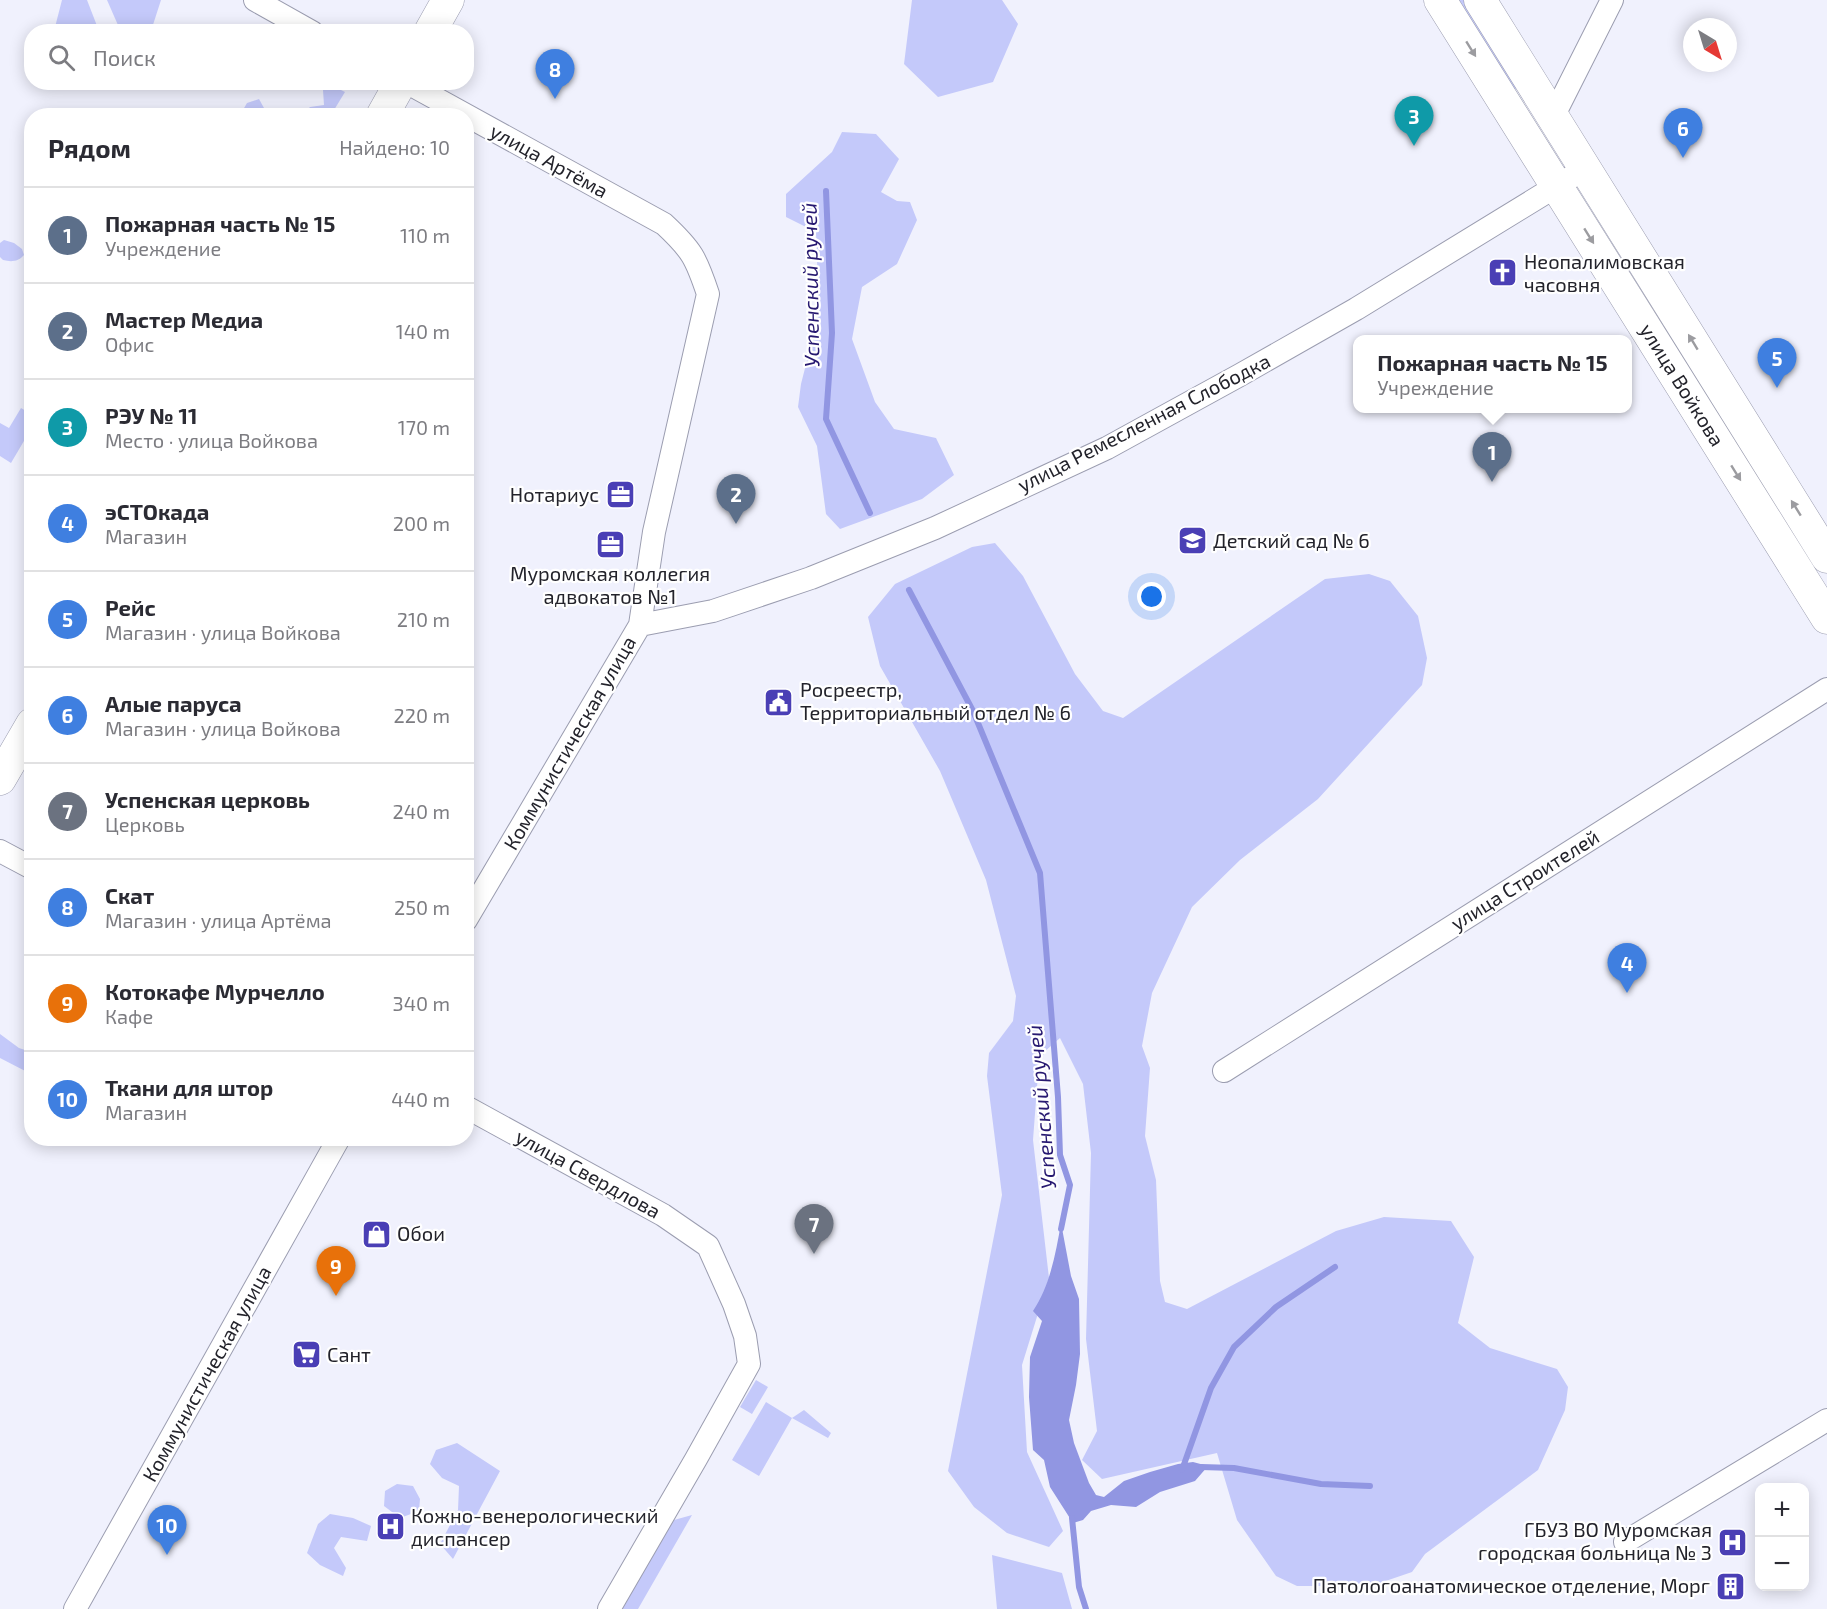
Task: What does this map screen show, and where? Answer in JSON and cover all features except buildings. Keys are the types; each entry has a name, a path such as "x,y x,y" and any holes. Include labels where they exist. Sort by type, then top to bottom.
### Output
{"main road":[{"path":"434,24 448,0"},
{"name":"улица Войкова","path":"1440,0 1827,618"},
{"name":"улица Войкова","path":"1480,0 1827,557"},
{"path":"386,108 397,90"},
{"path":"0,779 24,738"}],"street":[{"path":"255,0 298,24"},
{"path":"1553,117 1612,0"},
{"name":"улица Артёма","path":"421,90 453,108"},
{"name":"улица Артёма","path":"474,119 664,224 686,245"},
{"name":"улица Ремесленная Слободка","path":"640,625 713,610 811,578 935,528 1107,448 1356,309 1586,168"},
{"name":"Коммунистическая улица","path":"474,906 640,625 654,532 708,294 698,264 686,245"},
{"name":"улица Строителей","path":"1224,1071 1827,689"},
{"path":"0,851 24,864"},
{"name":"улица Свердлова","path":"474,1111 663,1215 708,1246 734,1304 745,1336 749,1364 609,1609"},
{"name":"Коммунистическая улица","path":"75,1609 335,1146"},
{"path":"1625,1542 1827,1420"}],"shaded area":[{"path":"62,0 87,0 96,24 56,24"},
{"path":"107,0 161,0 153,24 118,24"},
{"path":"912,0 1002,0 1018,24 993,82 938,97 904,64"},
{"path":"1452,0 1466,0 1518,87 1513,91"},
{"path":"323,90 345,92 335,108 309,108 324,105"},
{"path":"259,99 264,108 244,108 247,103"},
{"path":"842,132 876,134 899,159 881,192 897,201 910,202 917,220 897,264 862,287 852,339 875,402 894,429 936,438 954,475 922,499 840,529 826,514 817,446 798,407 801,384 819,313 816,232 786,217 786,194 832,152"},
{"path":"4,240 22,249 24,255 14,261 3,260 0,257 0,243"},
{"path":"21,408 24,410 24,441 11,463 0,456 0,423 9,428"},
{"path":"995,543 1023,576 1075,674 1103,711 1123,718 1325,579 1369,574 1390,581 1418,616 1427,658 1422,685 1318,799 1240,860 1192,907 1152,993 1142,1046 1150,1068 1145,1136 1156,1180 1160,1281 1165,1302 1187,1309 1336,1231 1384,1217 1451,1221 1474,1257 1458,1323 1490,1348 1557,1369 1568,1387 1565,1410 1538,1470 1425,1554 1412,1572 1371,1586 1297,1586 1276,1576 1237,1520 1217,1453 1102,1479 1082,1460 1097,1431 1086,1339 1091,1153 1083,1084 1060,1038 1044,1052 1038,1074 1033,1140 1049,1278 1022,1365 1027,1452 1063,1531 1049,1547 1007,1533 974,1507 948,1471 1002,1195 987,1076 989,1053 1013,1021 1016,996 986,880 940,771 880,666 868,617 895,584 972,547"},
{"path":"0,1034 24,1050 24,1070 0,1058"},
{"path":"1061,1223 1071,1276 1079,1299 1080,1354 1069,1420 1074,1443 1096,1495 1104,1497 1124,1481 1178,1464 1193,1462 1208,1466 1195,1481 1160,1492 1136,1507 1111,1505 1091,1511 1083,1520 1073,1523 1050,1487 1044,1460 1033,1450 1029,1397 1030,1357 1042,1321 1033,1311 1048,1280"},
{"path":"756,1380 768,1387 752,1414 740,1407"},
{"path":"766,1402 792,1418 759,1476 732,1460"},
{"path":"804,1410 831,1433 828,1438 792,1418"},
{"path":"457,1443 500,1471 453,1559 440,1544 458,1510 459,1486 442,1478 430,1464 436,1450"},
{"path":"397,1484 413,1486 420,1499 419,1511 400,1518 384,1506 385,1491"},
{"path":"330,1514 353,1518 371,1526 367,1541 341,1537 334,1548 346,1568 343,1576 320,1565 307,1553 318,1524"},
{"path":"692,1515 638,1609 621,1609 674,1520"},
{"path":"992,1555 1062,1573 1072,1609 997,1609"}],"waterway":[{"name":"Успенский ручей","path":"826,191 832,333 826,419 870,513"},
{"name":"Успенский ручей","path":"909,590 973,711 1040,873 1058,1097 1060,1155 1070,1185 1061,1229"},
{"path":"1182,1470 1211,1388 1234,1347 1276,1307 1335,1267"},
{"path":"1201,1467 1234,1468 1321,1484 1370,1486"},
{"name":"Успенский ручей","path":"1072,1518 1079,1587 1086,1609"}],"place":[{"name":"Скат","path":"555,99"},
{"name":"РЭУ № 11","path":"1414,146"},
{"name":"Алые паруса","path":"1683,158"},
{"name":"Неопалимовская часовня","path":"1503,273"},
{"name":"Рейс","path":"1777,388"},
{"name":"Пожарная часть № 15","path":"1492,482"},
{"name":"Нотариус","path":"620,495"},
{"name":"Мастер Медиа","path":"736,524"},
{"name":"Детский сад № 6","path":"1192,541"},
{"name":"Муромская коллегия адвокатов №1","path":"610,544"},
{"name":"Росреестр, Территориальный отдел № 6","path":"779,702"},
{"name":"эСТОкада","path":"1627,993"},
{"name":"Обои","path":"376,1234"},
{"name":"Успенская церковь","path":"814,1254"},
{"name":"Котокафе Мурчелло","path":"336,1296"},
{"name":"Сант","path":"306,1355"},
{"name":"Кожно-венерологический диспансер","path":"390,1527"},
{"name":"ГБУЗ ВО Муромская городская больница № 3","path":"1733,1542"},
{"name":"Ткани для штор","path":"167,1555"},
{"name":"Патологоанатомическое отделение, Морг","path":"1731,1586"}]}
